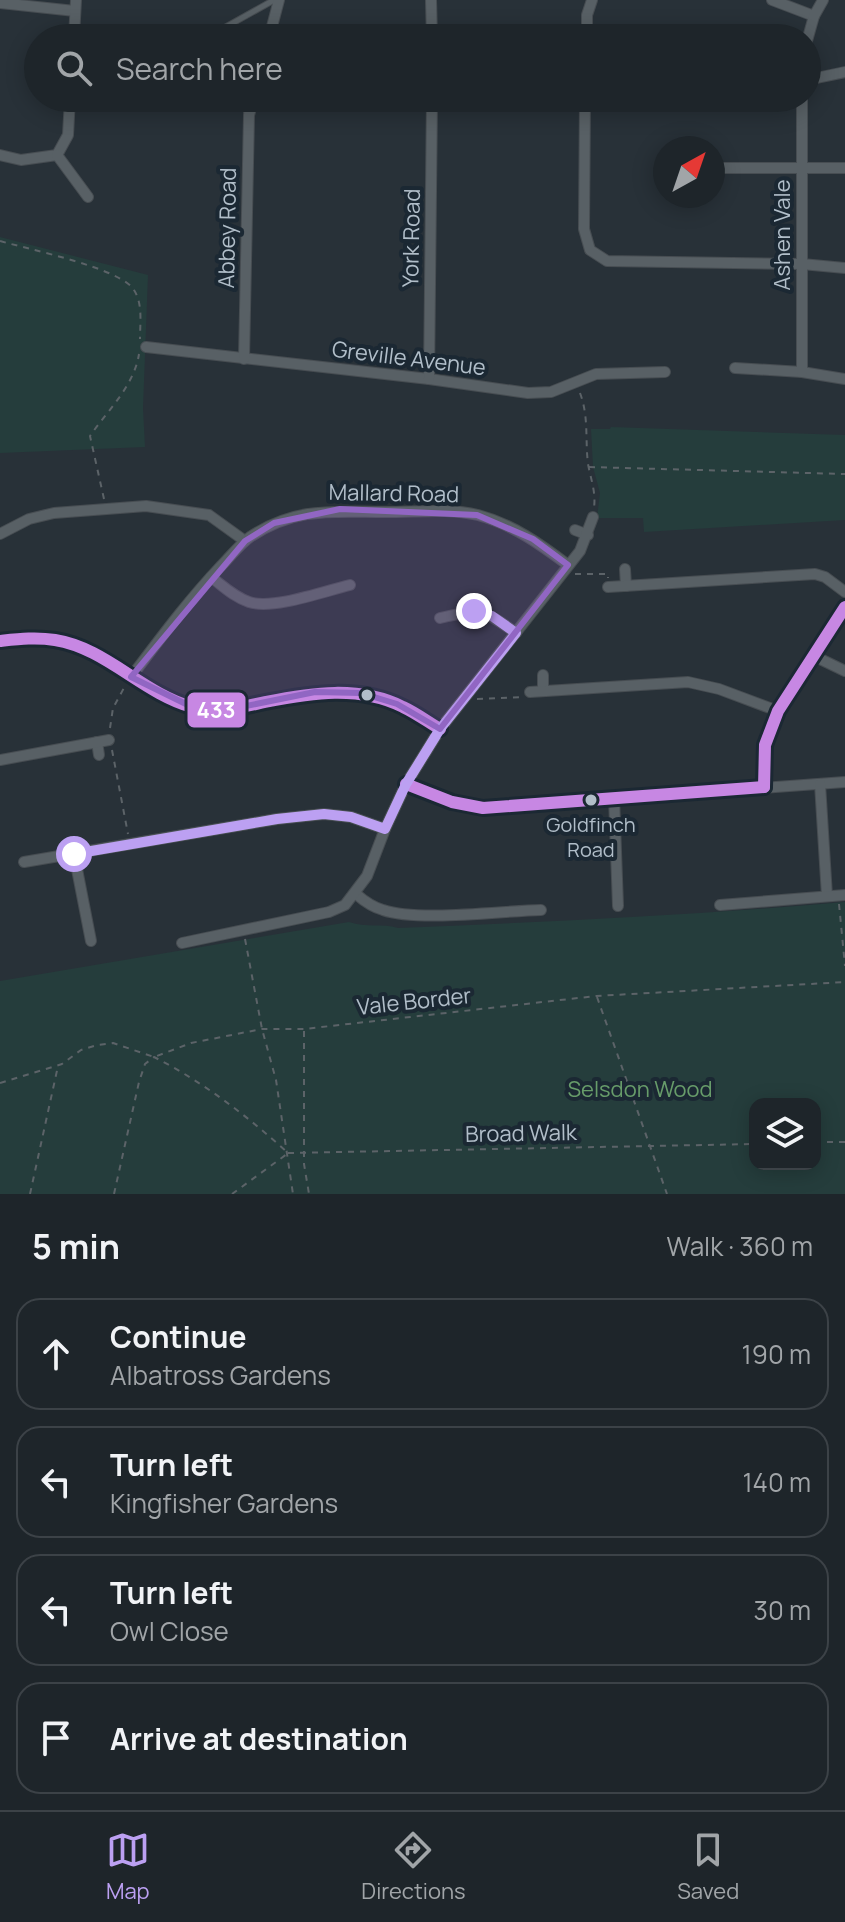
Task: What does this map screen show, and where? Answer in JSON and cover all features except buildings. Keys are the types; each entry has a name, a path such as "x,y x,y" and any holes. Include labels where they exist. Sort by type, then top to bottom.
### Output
{"street":[{"path":"272,24 276,0"},
{"path":"431,0 432,24"},
{"path":"587,24 592,0"},
{"path":"772,0 814,16"},
{"path":"812,24 823,0"},
{"path":"0,3 75,6"},
{"path":"821,77 845,72"},
{"path":"57,155 68,135 69,112"},
{"name":"Abbey Road","path":"244,359 250,112"},
{"name":"York Road","path":"429,379 432,112"},
{"path":"585,112 584,229 590,250 607,261 802,264 845,268"},
{"name":"Ashen Vale","path":"802,112 802,372"},
{"path":"0,155 21,160 57,155"},
{"path":"57,155 88,197"},
{"path":"725,168 845,168"},
{"name":"Greville Avenue","path":"146,347 528,393 551,392 596,374 665,372"},
{"path":"735,368 802,372 845,379"},
{"path":"0,534 29,519 54,513 166,507 209,515 245,541"},
{"name":"Mallard Road","path":"131,677 180,611 245,541 274,523 303,515 340,509 385,512 435,510 477,515 533,539 564,570"},
{"path":"182,943 329,912 345,905 356,894 367,876 406,784 440,729 580,551 593,517"},
{"path":"575,530 588,535"},
{"path":"625,569 626,586"},
{"path":"608,587 815,574 825,577 845,592"},
{"path":"211,577 239,598 253,604 275,603 350,585"},
{"path":"764,787 765,745 778,711 845,607"},
{"path":"440,618 450,610 474,611 492,616 516,633"},
{"path":"0,641 44,637 75,645 103,658 166,698 194,708 231,709 315,692 361,693 397,704 440,729"},
{"path":"814,656 845,671"},
{"path":"543,675 543,691"},
{"path":"530,692 688,682 719,689 778,711"},
{"path":"0,760 109,740"},
{"path":"97,742 99,755"},
{"path":"406,784 452,802 483,808 845,782"},
{"path":"720,905 836,895 820,784"},
{"path":"614,797 618,906"},
{"path":"24,862 277,819 324,814 351,817 385,829"},
{"path":"74,854 91,941"},
{"path":"356,894 384,911 411,915 541,910"}],"lane":[{"path":"232,24 276,0"}],"path":[{"path":"0,241 108,272 134,289 139,304 137,367 126,389 90,436 106,508"},
{"path":"575,383 585,409 589,467 596,493 593,517"},
{"path":"589,467 845,474"},
{"path":"564,570 608,574 608,587"},
{"path":"130,843 109,740 113,708 131,677"},
{"path":"465,695 479,700 530,697 530,692"},
{"path":"836,895 845,966"},
{"path":"243,930 262,1029 276,1080 293,1194"},
{"name":"Vale Border","path":"154,1057 191,1043 262,1029 304,1029 596,996 845,982"},
{"path":"596,996 667,1194"},
{"path":"304,1029 304,1153 309,1194"},
{"path":"0,1083 58,1065 81,1050 113,1043 154,1057 215,1093 259,1126 288,1153"},
{"path":"114,1194 139,1082 145,1064 154,1057"},
{"path":"30,1194 58,1065"},
{"path":"821,1142 845,1142"},
{"name":"Broad Walk","path":"288,1153 749,1144"},
{"path":"234,1193 288,1153"}],"highlighted area":[{"path":"340,509 477,515 533,539 568,565 440,729 397,704 361,693 315,692 231,709 194,708 131,677 245,541 274,523"}],"green space":[{"path":"0,237 148,275 143,408 145,447 0,453"},
{"path":"611,427 845,435 845,520 644,532 643,518 597,518 600,493 593,467 591,429"},
{"name":"Selsdon Wood","path":"845,902 845,1194 0,1194 0,981 349,922 398,928 622,918"}],"transit line":[{"name":"433","path":"764,787 765,745 778,711 845,607"},
{"name":"433","path":"0,641 41,639 73,645 108,661 157,692 201,709 228,709 317,694 352,693 386,700 408,709 440,729"},
{"name":"433","path":"406,784 452,802 483,808 764,787"}],"place":[{"name":"Goldfinch Road","path":"591,800"}],"route":[{"path":"74,854 277,819 324,814 351,817 385,829 406,784 440,729 516,633 492,616 474,611"}]}
